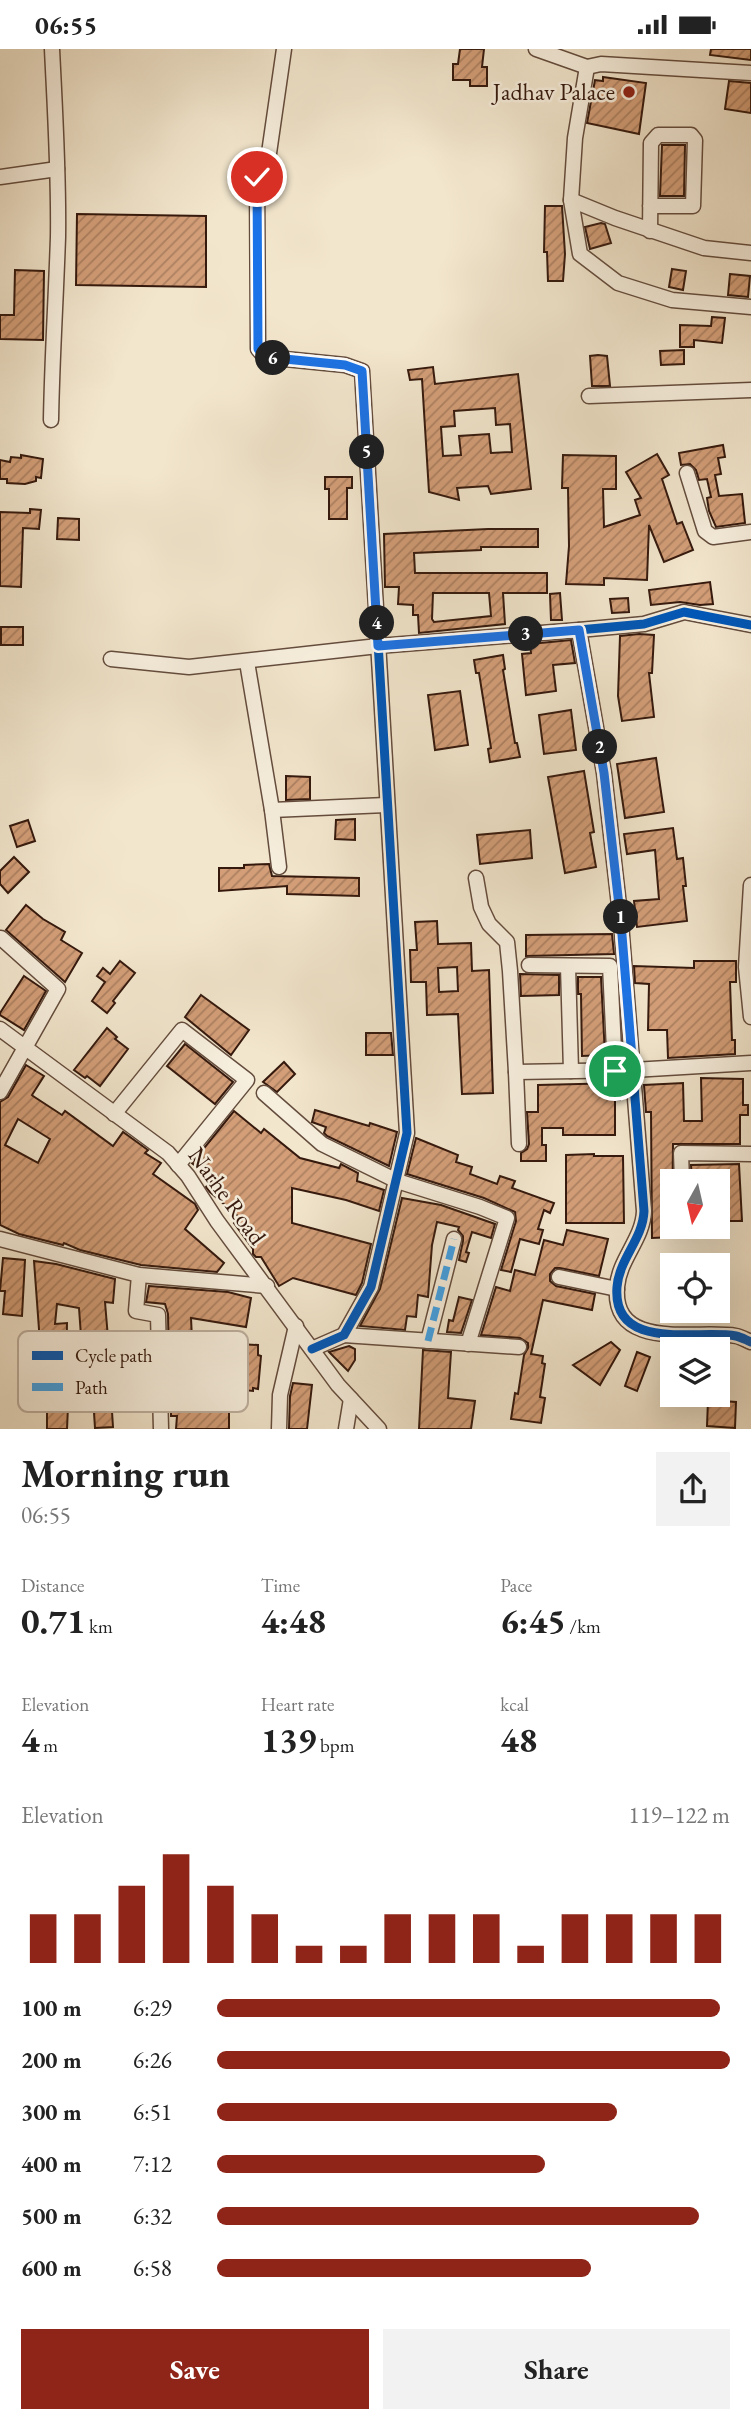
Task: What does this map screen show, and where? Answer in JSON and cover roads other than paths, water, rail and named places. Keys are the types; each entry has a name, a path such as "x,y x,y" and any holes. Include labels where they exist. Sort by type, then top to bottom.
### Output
{"street":[{"path":"51,419 58,237 52,49"},
{"path":"268,160 284,49"},
{"path":"537,49 587,67 601,64 751,73"},
{"path":"587,67 575,138 570,200 580,254 618,283 672,300 751,307"},
{"path":"650,206 693,206 695,140 691,135 658,135 653,138 651,143 650,206 650,231"},
{"path":"0,177 57,169"},
{"path":"257,177 258,349 265,357 345,365 362,371 407,1133 371,1287 344,1335"},
{"path":"570,200 650,231 705,248 751,253"},
{"path":"589,395 751,390"},
{"path":"687,473 705,531 713,537 751,532"},
{"path":"111,659 189,667 378,646 644,624 684,612 751,625"},
{"path":"579,630 604,773 621,923 644,1221 621,1269 617,1289 623,1315 633,1324 653,1333 670,1336 737,1336 751,1342"},
{"path":"247,662 279,867"},
{"path":"272,810 386,805"},
{"path":"475,879 481,907 489,924 507,942 519,1143"},
{"path":"751,885 746,967 751,1017"},
{"path":"0,1092 58,989 1,938"},
{"path":"528,965 610,966 615,1071"},
{"path":"568,966 570,1071"},
{"name":"Narhe Road","path":"0,1029 167,1153 351,1399 379,1429"},
{"path":"114,1114 182,1030 247,1080 178,1165"},
{"path":"516,1072 615,1071 751,1063"},
{"path":"264,1093 322,1144 397,1181 507,1218 468,1344"},
{"path":"682,1169 681,1153 751,1154"},
{"path":"0,1239 139,1275 267,1286"},
{"path":"428,1341 454,1239"},
{"path":"139,1275 136,1311 158,1315 158,1331"},
{"path":"559,1277 617,1289"},
{"path":"279,1429 280,1395 296,1326"},
{"path":"313,1349 344,1335 519,1347"},
{"path":"346,1429 351,1399"}],"place":[{"name":"Jadhav Palace","path":"629,92"}]}
